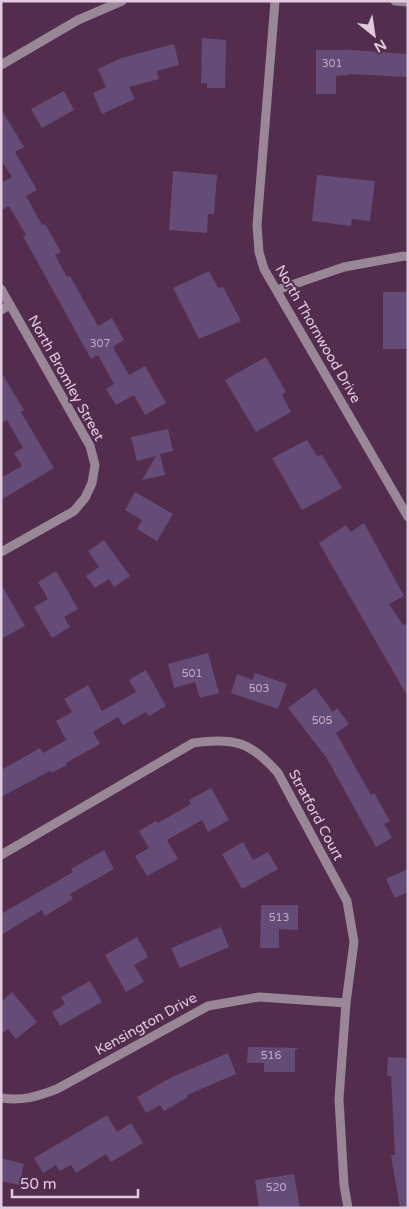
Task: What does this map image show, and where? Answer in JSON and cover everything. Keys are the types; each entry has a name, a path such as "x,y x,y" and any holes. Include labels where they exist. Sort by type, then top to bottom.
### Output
{"street":[{"path":"1,64 78,20 122,1"},
{"name":"North Thornwood Drive","path":"275,1 257,225 259,252 264,269 405,504 408,517"},
{"path":"395,1 408,2"},
{"path":"277,290 344,267 404,256 408,257"},
{"name":"North Bromley Street","path":"1,289 90,446 95,465 92,483 85,498 74,510 1,552"},
{"path":"1,310 10,305"},
{"name":"Stratford Court","path":"1,854 193,743 216,740 247,745 264,757 278,773 347,901 354,942 346,1004"},
{"name":"Kensington Drive","path":"1,1098 17,1100 38,1096 57,1089 208,1006 258,997 346,1004"},
{"path":"346,1004 339,1099 344,1185 348,1208"}],"building":[{"path":"202,38 226,40 225,88 207,88 207,83 201,83"},
{"path":"174,44 179,65 157,71 159,79 129,87 135,99 102,114 93,93 106,87 98,69 121,58"},
{"path":"316,50 408,54 408,77 349,74 336,76 336,94 316,94"},
{"path":"64,91 74,110 42,128 31,109"},
{"path":"1,109 24,147 15,152 37,190 26,196 42,225 45,224 61,252 55,255 67,277 70,276 98,326 112,318 124,340 113,347 129,375 145,366 166,403 145,415 134,395 116,405 106,389 114,384 98,355 91,359 23,236 26,235 9,206 1,210 1,183 12,177 1,160"},
{"path":"173,171 217,175 214,214 208,214 207,233 169,230"},
{"path":"317,175 375,181 370,221 352,219 351,226 312,221"},
{"path":"209,271 218,288 223,287 241,321 199,339 173,288"},
{"path":"383,292 408,292 408,349 383,349"},
{"path":"266,357 286,392 282,395 291,412 256,432 225,380"},
{"path":"1,372 24,410 21,412 54,468 1,500 1,478 22,466 14,453 23,448 7,420 1,423"},
{"path":"168,429 173,451 160,454 165,475 142,480 156,456 137,461 131,437"},
{"path":"307,440 317,456 322,455 342,488 302,510 272,458"},
{"path":"135,492 173,514 157,541 137,529 142,520 125,510"},
{"path":"364,523 404,596 389,604 403,625 408,623 408,697 319,543 346,525 351,532"},
{"path":"104,540 130,576 114,587 109,579 95,588 86,576 99,567 88,551"},
{"path":"56,571 78,609 64,617 70,627 52,638 34,607 48,599 38,582"},
{"path":"1,584 25,626 1,639"},
{"path":"208,653 219,693 200,698 195,682 174,688 168,664"},
{"path":"146,670 166,706 149,716 146,712 123,725 118,717 93,732 100,744 66,763 67,765 52,773 50,771 1,797 1,770 40,748 43,753 66,740 56,721 72,712 64,699 88,685 102,711 136,692 129,680"},
{"path":"255,673 287,684 278,709 231,693 237,674 252,680"},
{"path":"315,688 333,712 337,708 349,724 336,733 371,795 374,793 390,821 384,824 392,838 376,847 326,757 288,708"},
{"path":"211,788 229,820 208,832 202,820 167,840 178,859 147,876 135,856 149,848 139,831 156,821 158,823 191,804 189,800"},
{"path":"243,842 253,860 268,852 278,869 242,889 222,854"},
{"path":"104,850 114,869 70,894 73,899 45,916 42,910 1,935 1,914 73,872 71,869"},
{"path":"408,869 408,892 395,898 386,879"},
{"path":"261,905 298,905 298,930 279,929 279,948 260,948"},
{"path":"221,927 229,947 180,968 171,948"},
{"path":"137,937 148,957 134,965 144,982 126,992 105,955"},
{"path":"90,981 102,1002 60,1026 52,1012 65,1004 61,997"},
{"path":"12,992 37,1022 16,1039 8,1029 1,1034 1,1002"},
{"path":"248,1047 299,1048 295,1050 295,1072 264,1072 264,1063 247,1063"},
{"path":"228,1053 236,1074 187,1095 188,1097 164,1111 160,1105 146,1113 137,1097 172,1077"},
{"path":"388,1057 408,1058 408,1208 400,1208 391,1155 395,1155 391,1076 387,1076"},
{"path":"107,1115 117,1132 131,1123 143,1143 111,1162 106,1154 76,1173 71,1165 60,1171 56,1165 43,1173 34,1158"},
{"path":"1,1158 24,1164 19,1185 1,1181"},
{"path":"294,1174 300,1208 259,1208 255,1180"}]}
